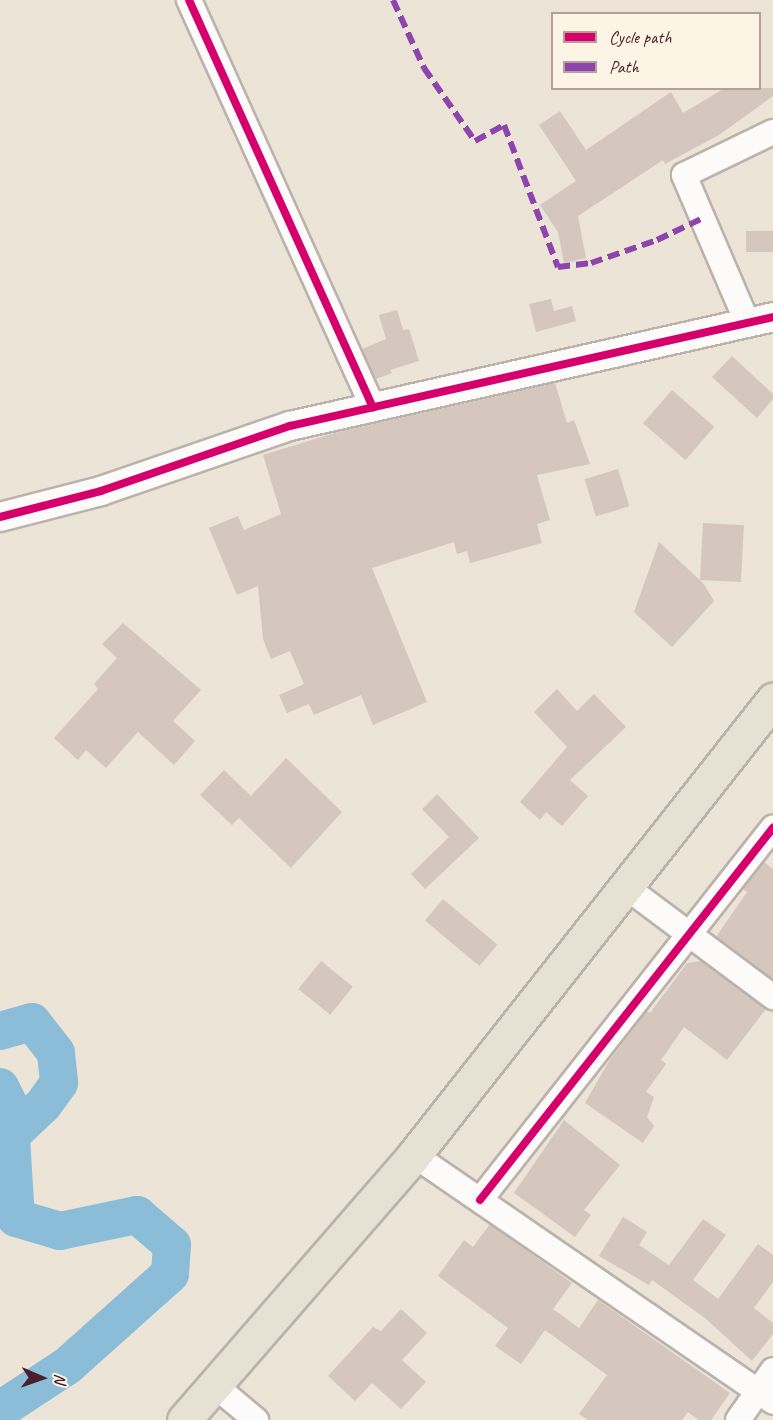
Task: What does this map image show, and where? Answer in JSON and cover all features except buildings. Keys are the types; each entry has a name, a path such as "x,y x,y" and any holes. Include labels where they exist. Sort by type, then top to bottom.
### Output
{"highway":[{"path":"184,1420 414,1155 773,700"}],"street":[{"path":"189,0 373,407"},
{"path":"0,517 101,491 290,426 760,320 684,175 773,132"},
{"path":"480,1200 773,828"},
{"path":"626,887 773,997"},
{"path":"414,1155 766,1397"},
{"path":"738,1420 766,1397 773,1370"},
{"path":"214,1385 256,1420"}],"waterway":[{"path":"0,1031 32,1022 56,1053 59,1083 43,1105 11,1135"},
{"path":"0,1087 9,1105 16,1218 60,1231 137,1215 172,1245 170,1274 67,1366 0,1410"}],"marked path":[{"path":"393,0 424,68 475,141 504,125 558,267 591,263 657,240 701,219"}],"cycle path":[{"path":"189,0 373,407"},
{"path":"0,517 101,491 290,426 773,317"},
{"path":"480,1200 773,828"}]}
